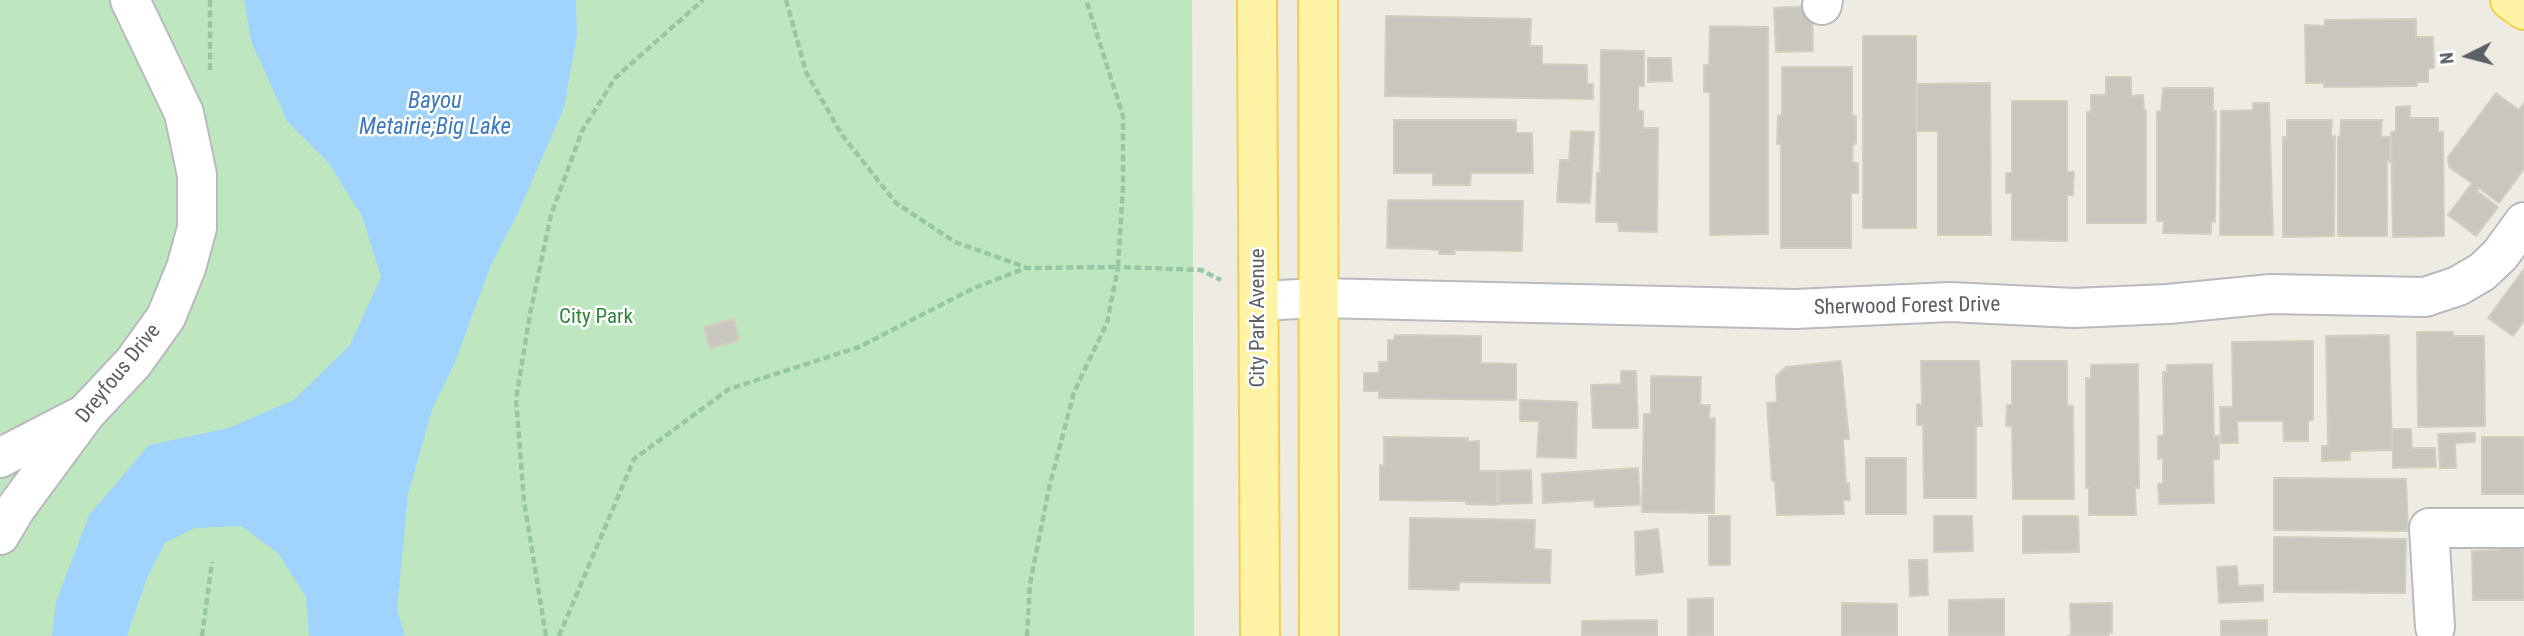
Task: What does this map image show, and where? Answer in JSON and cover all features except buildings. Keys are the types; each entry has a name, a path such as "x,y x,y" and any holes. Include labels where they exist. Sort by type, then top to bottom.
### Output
{"main road":[{"name":"City Park Avenue","path":"1257,0 1260,636"},
{"path":"1318,0 1319,636"},
{"path":"2510,0 2524,10"}],"street":[{"name":"Dreyfous Drive","path":"0,535 16,508 86,413 133,363 166,317 186,268 197,228 197,175 184,113 130,0"},
{"name":"Sherwood Forest Drive","path":"1259,301 1319,298 1795,309 1950,302 2074,308 2168,304 2271,294 2426,297 2458,286 2482,272 2500,254 2524,222"},
{"path":"0,458 86,413"},
{"path":"2435,627 2429,528 2524,528"}],"path":[{"path":"210,0 211,82"},
{"path":"546,636 524,501 516,399 530,314 551,215 582,131 615,78 704,0"},
{"path":"786,0 806,72 842,135 896,203 955,242 1026,268"},
{"path":"1027,636 1030,584 1049,488 1074,392 1107,323 1118,267 1123,187 1123,116 1086,0"},
{"path":"559,636 634,458 729,389 859,347 974,288 1026,268 1201,270 1259,301"},
{"path":"202,636 212,562"}],"green space":[{"name":"City Park","path":"0,0 1192,0 1194,636 0,636"}],"water":[{"name":"Bayou Metairie;Big Lake","path":"244,0 576,0 577,35 564,108 518,213 491,265 455,362 432,410 408,495 397,609 405,636 309,636 306,597 278,553 241,526 195,528 165,543 147,578 127,636 52,636 56,602 89,515 149,445 228,428 294,400 350,345 381,277 362,216 327,161 287,121 251,41"}]}
